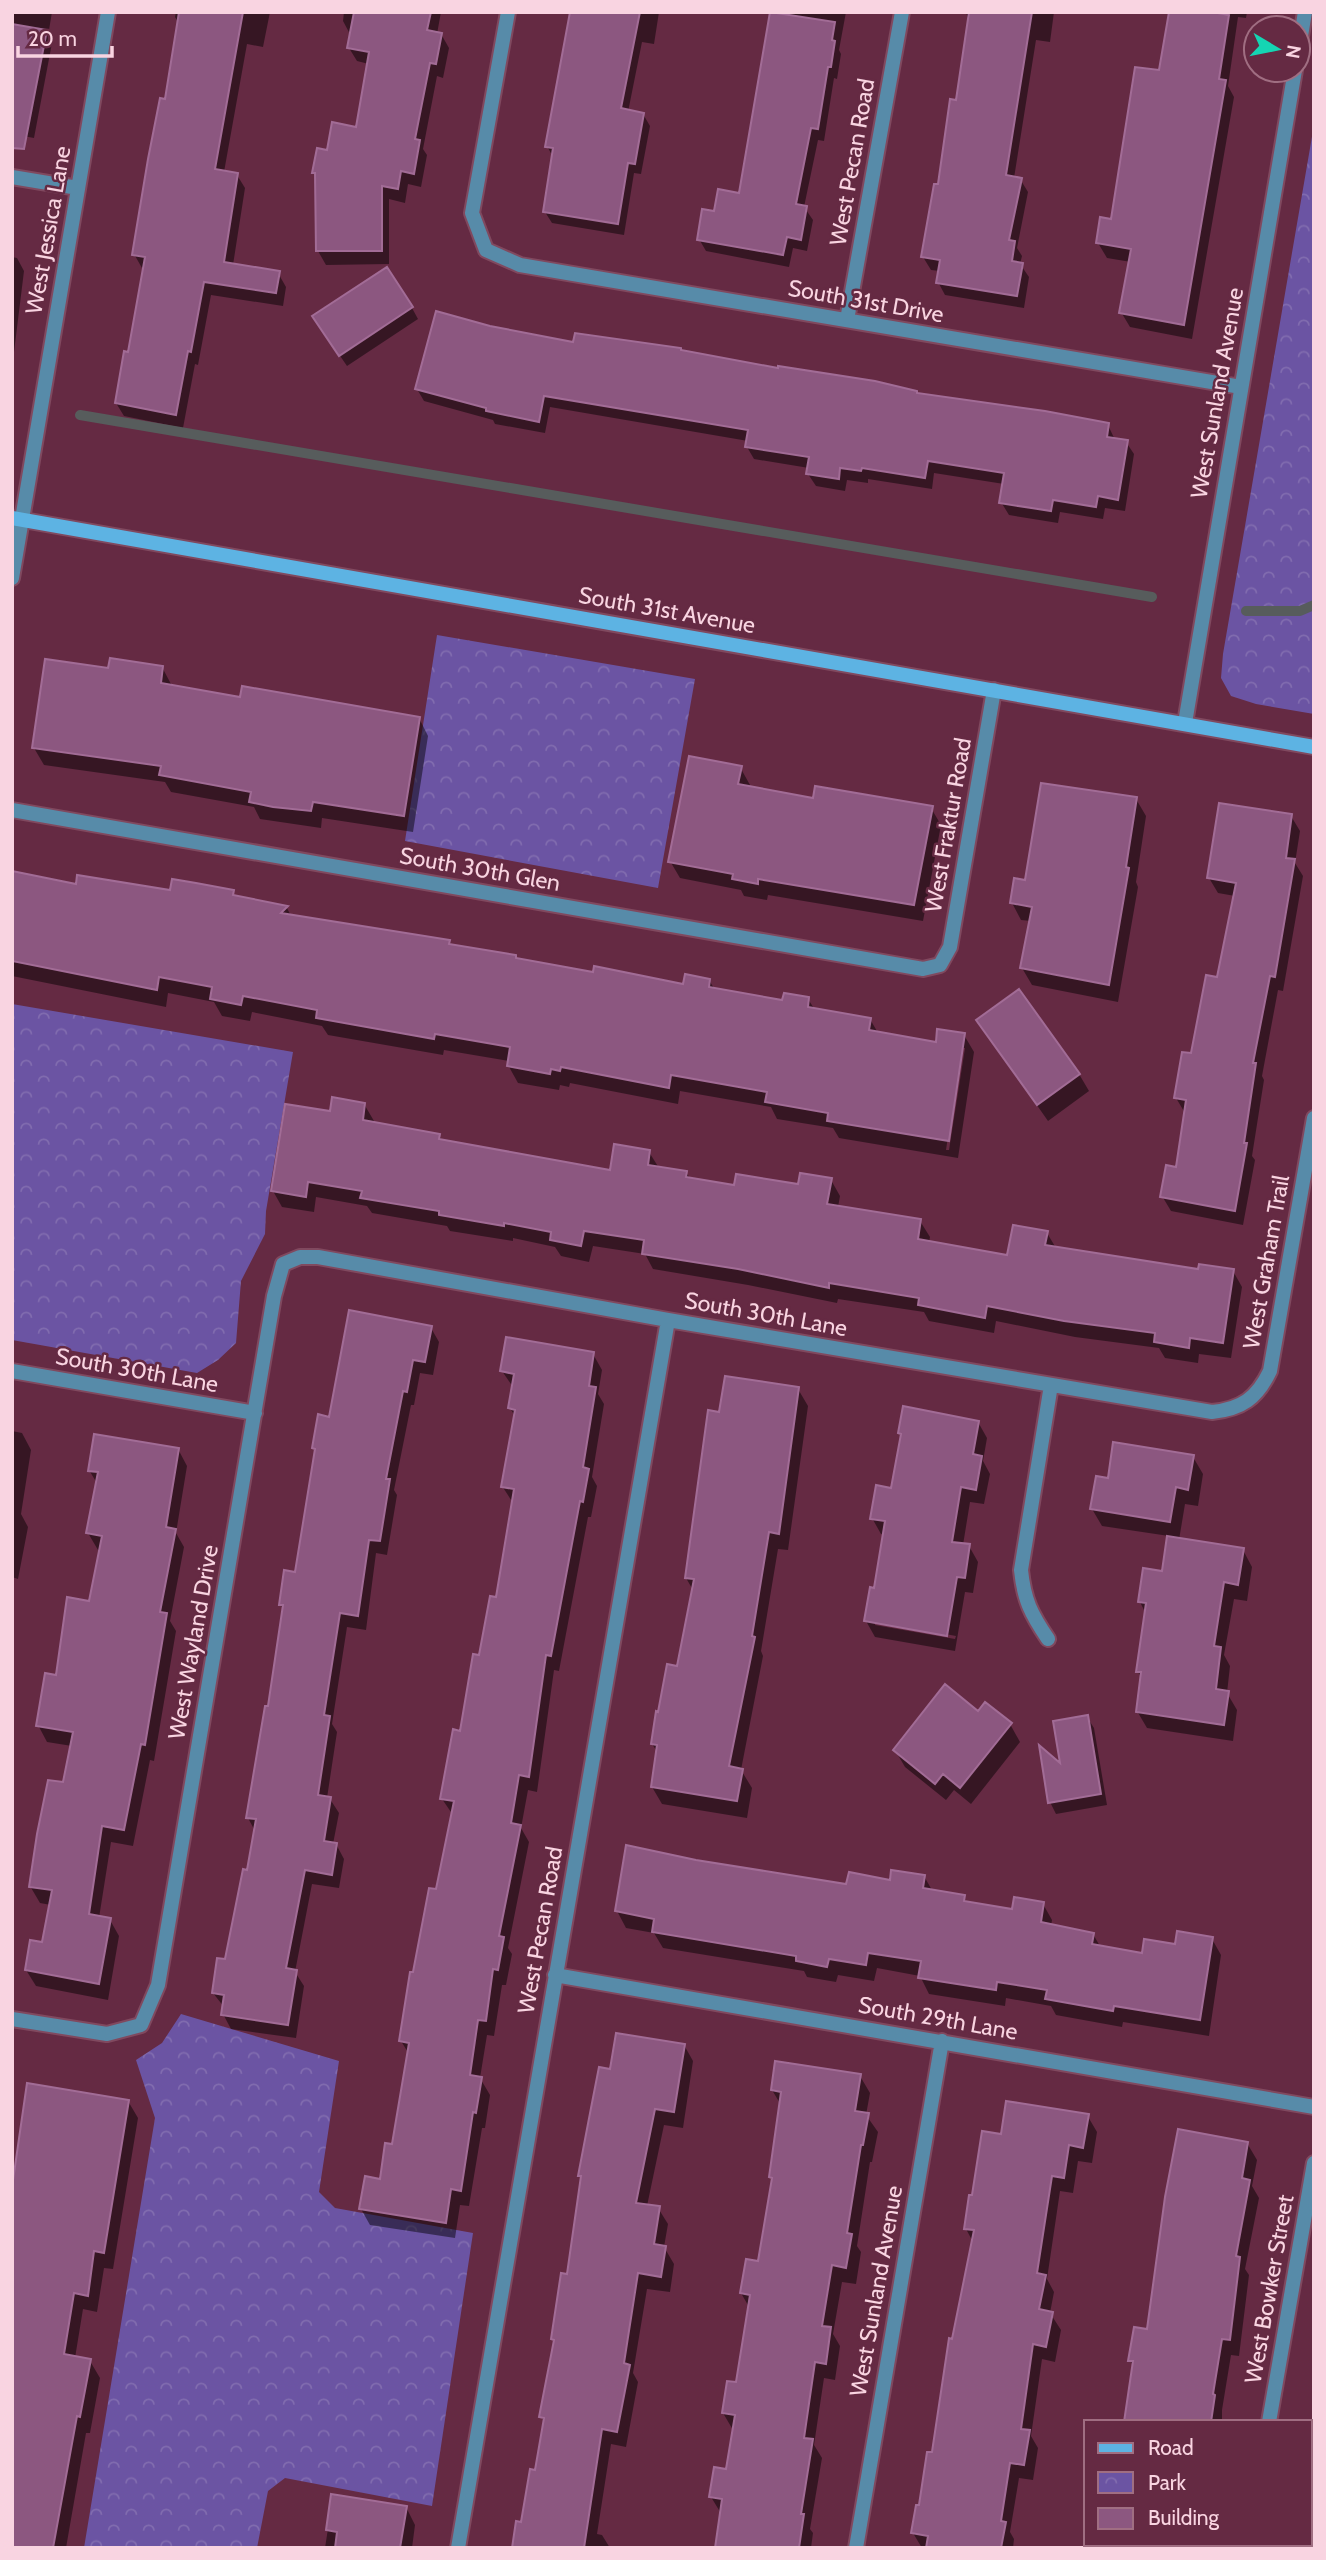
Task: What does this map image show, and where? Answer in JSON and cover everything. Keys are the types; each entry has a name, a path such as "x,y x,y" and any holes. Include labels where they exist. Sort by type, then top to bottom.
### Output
{"street":[{"name":"West Jessica Lane","path":"12,579 17,519 108,12"},
{"name":"South 31st Drive","path":"508,12 472,213 485,250 520,265 1241,387"},
{"name":"West Pecan Road","path":"847,320 902,12"},
{"name":"West Sunland Avenue","path":"1185,723 1293,84"},
{"path":"12,177 78,188"},
{"name":"South 31st Avenue","path":"17,519 1314,747"},
{"name":"West Fraktur Road","path":"940,965 950,947 994,690"},
{"name":"South 30th Glen","path":"12,810 923,969 940,965"},
{"name":"West Graham Trail","path":"1243,1405 1264,1383 1270,1371 1314,1118"},
{"name":"South 30th Lane","path":"283,1264 300,1256 318,1258 1212,1412 1243,1405"},
{"name":"West Wayland Drive","path":"12,2019 107,2034 141,2025 158,1985 274,1296 283,1264"},
{"name":"West Pecan Road","path":"458,2548 668,1320"},
{"name":"South 30th Lane","path":"12,1371 255,1413"},
{"path":"1048,1639 1033,1618 1024,1597 1021,1570 1051,1385"},
{"name":"South 29th Lane","path":"555,1975 1314,2107"},
{"name":"West Sunland Avenue","path":"856,2548 942,2041"},
{"name":"West Bowker Street","path":"1269,2420 1314,2163"}],"green space":[{"path":"1314,125 1314,714 1256,704 1231,696 1221,678"},
{"path":"437,635 695,679 658,888 405,841"},
{"path":"12,1004 293,1052 266,1211 265,1234 241,1281 236,1343 218,1360 197,1373 12,1340"},
{"path":"181,2014 339,2061 319,2192 335,2208 473,2233 432,2506 285,2478 268,2491 257,2548 84,2548 155,2118 136,2060 162,2043"}],"building":[{"path":"179,12 243,12 215,169 238,173 224,262 280,271 276,293 204,282 176,415 115,403 124,351 128,352 145,257 132,255 160,98 165,99"},
{"path":"354,12 431,12 427,30 442,33 436,64 430,63 415,139 420,140 414,174 401,171 398,189 382,186 382,251 316,251 315,173 312,173 317,148 327,150 332,122 356,127 369,52 347,48"},
{"path":"570,12 640,12 621,108 644,113 635,164 628,163 618,224 543,212 553,148 545,147"},
{"path":"770,12 835,22 831,67 828,67 818,129 811,128 796,204 807,206 801,240 787,237 783,255 697,240 702,209 714,211 718,189 739,193"},
{"path":"969,12 1032,12 1006,175 1022,178 1009,240 1015,241 1012,261 1023,263 1017,296 936,283 940,260 921,257 934,184 938,184 950,99 956,100"},
{"path":"1169,12 1212,12 1229,15 1219,79 1226,80 1184,325 1119,313 1131,249 1096,243 1100,217 1111,219 1135,67 1159,70"},
{"path":"12,24 47,30 24,149 12,148"},
{"path":"387,267 413,307 339,356 312,316"},
{"path":"436,311 490,326 573,342 575,333 681,348 778,368 875,381 917,393 1109,423 1107,437 1128,440 1118,500 1098,496 1096,507 1053,500 1051,511 999,503 1004,473 928,461 925,478 862,468 861,471 840,468 839,479 806,474 809,457 745,447 748,430 544,396 539,422 486,411 486,408 415,389"},
{"path":"110,658 163,666 161,683 240,697 242,686 420,717 404,816 313,802 311,811 273,807 249,802 251,792 159,775 161,766 32,748 45,659 108,668"},
{"path":"689,756 742,766 738,784 813,798 815,786 933,806 914,905 758,879 758,884 732,879 733,874 668,862"},
{"path":"1041,783 1137,797 1126,867 1129,868 1109,985 1020,968 1032,907 1010,903 1014,878 1025,880"},
{"path":"1219,803 1292,814 1286,858 1295,859 1275,977 1270,976 1253,1063 1256,1063 1244,1143 1247,1143 1235,1211 1160,1197 1166,1165 1176,1167 1186,1100 1174,1098 1182,1052 1191,1053 1206,975 1217,977 1236,883 1207,878"},
{"path":"12,871 76,884 77,875 170,890 172,879 196,883 234,890 233,895 288,906 281,913 450,940 449,944 516,955 516,958 593,972 594,966 683,984 685,974 710,979 709,987 782,1000 784,993 809,997 808,1007 871,1018 869,1030 936,1042 937,1029 965,1033 949,1141 827,1121 828,1113 765,1102 767,1092 671,1075 669,1088 561,1067 560,1071 551,1069 550,1074 507,1066 510,1047 435,1034 434,1039 316,1018 317,1010 243,996 241,1005 210,999 212,987 159,977 157,990 12,961"},
{"path":"1019,989 1080,1074 1037,1105 976,1020"},
{"path":"332,1097 365,1103 363,1120 440,1134 439,1139 610,1170 614,1144 650,1150 648,1165 687,1171 686,1177 734,1185 736,1174 798,1184 800,1173 832,1178 827,1204 921,1219 918,1239 1007,1255 1013,1225 1048,1231 1045,1245 1198,1269 1199,1264 1234,1269 1223,1343 1190,1338 1189,1348 1154,1342 1155,1333 1064,1321 987,1306 985,1318 918,1305 919,1298 829,1283 829,1288 738,1269 642,1254 644,1240 584,1231 581,1246 550,1240 551,1232 439,1215 439,1211 360,1198 362,1191 308,1182 306,1197 271,1191 285,1104 330,1111"},
{"path":"349,1310 432,1326 425,1362 413,1360 407,1392 403,1391 386,1479 390,1479 380,1541 369,1540 358,1616 340,1613 324,1715 330,1716 318,1795 331,1797 324,1841 337,1843 332,1875 305,1870 286,1968 297,1970 288,2025 221,2015 224,1995 212,1993 217,1958 225,1959 243,1869 247,1870 256,1819 246,1818 265,1706 268,1706 283,1605 279,1605 284,1570 295,1572 318,1414 329,1417"},
{"path":"506,1337 594,1352 589,1386 596,1387 583,1467 589,1469 583,1502 580,1501 551,1656 546,1655 529,1777 519,1775 511,1823 521,1825 499,1936 504,1937 498,1970 493,1969 486,2021 478,2020 470,2075 482,2077 476,2113 473,2112 461,2191 451,2189 446,2223 359,2209 365,2176 380,2179 385,2143 392,2144 409,2043 399,2041 410,1972 413,1972 429,1888 436,1889 454,1801 440,1799 453,1729 460,1731 473,1654 479,1655 490,1596 496,1597 514,1489 501,1487 515,1410 508,1408 514,1374 500,1371"},
{"path":"725,1376 799,1387 779,1534 769,1532 752,1636 755,1637 729,1766 743,1769 737,1801 651,1787 657,1745 651,1744 656,1711 658,1712 667,1664 677,1666 694,1579 685,1578 708,1410 719,1412"},
{"path":"903,1406 979,1421 973,1454 982,1456 976,1490 961,1487 952,1542 970,1544 965,1578 957,1577 947,1636 864,1621 870,1587 874,1588 885,1521 870,1519 876,1485 891,1488"},
{"path":"94,1434 179,1448 166,1527 176,1529 160,1612 167,1613 145,1745 141,1744 124,1830 102,1826 89,1914 111,1918 99,1984 25,1970 30,1940 42,1942 52,1890 29,1887 37,1834 48,1780 63,1782 73,1732 36,1726 45,1673 56,1675 67,1597 89,1601 102,1536 86,1533 98,1472 88,1471"},
{"path":"1113,1442 1194,1455 1188,1490 1176,1487 1170,1522 1090,1509 1096,1476 1108,1478"},
{"path":"1167,1536 1244,1548 1238,1585 1224,1582 1214,1646 1221,1647 1216,1689 1229,1691 1224,1725 1136,1712 1141,1672 1136,1672 1146,1603 1138,1602 1143,1568 1162,1571"},
{"path":"945,1684 978,1711 985,1702 1012,1723 960,1788 943,1774 935,1784 893,1750"},
{"path":"1088,1715 1101,1794 1048,1803 1039,1745 1060,1763 1053,1721"},
{"path":"626,1845 696,1860 846,1884 849,1872 890,1880 891,1870 925,1875 923,1888 965,1895 964,1901 1012,1909 1014,1897 1044,1902 1041,1922 1094,1933 1092,1944 1142,1953 1144,1939 1175,1944 1177,1931 1213,1937 1200,2020 1114,2006 1113,2011 1045,1999 1047,1990 997,1982 996,1990 918,1978 921,1961 868,1953 866,1965 829,1959 827,1967 796,1961 796,1956 652,1932 654,1919 615,1911"},
{"path":"616,2033 685,2044 674,2112 655,2109 636,2203 660,2206 654,2244 666,2246 661,2277 638,2273 624,2363 630,2365 617,2432 602,2429 584,2548 512,2548 516,2521 521,2522 530,2469 535,2470 544,2418 539,2417 554,2340 551,2339 561,2273 567,2274 581,2176 578,2176 599,2067 610,2069"},
{"path":"775,2061 861,2074 855,2111 869,2113 847,2233 852,2234 846,2268 832,2265 822,2326 831,2327 826,2364 815,2362 804,2438 813,2439 801,2514 804,2514 799,2548 715,2548 722,2499 709,2497 714,2467 726,2469 735,2415 722,2413 727,2381 736,2382 750,2295 740,2293 746,2259 758,2261 772,2178 769,2177 781,2092 771,2090"},
{"path":"27,2083 129,2100 104,2253 94,2251 88,2296 74,2293 64,2354 91,2359 80,2417 77,2416 53,2548 12,2548 12,2187"},
{"path":"1006,2101 1089,2114 1083,2148 1069,2145 1064,2178 1052,2176 1037,2273 1046,2275 1039,2309 1053,2312 1046,2347 1033,2344 1021,2429 1030,2430 1024,2465 1010,2463 1001,2521 1006,2522 1001,2548 926,2548 928,2536 911,2533 916,2505 919,2505 927,2452 932,2452 949,2338 952,2339 974,2230 964,2229 969,2195 972,2195 982,2131 1001,2134"},
{"path":"1178,2129 1248,2142 1242,2178 1250,2180 1236,2256 1240,2257 1230,2340 1222,2339 1211,2420 1124,2420 1133,2361 1128,2361 1134,2327 1147,2329 1165,2197"},
{"path":"331,2494 407,2506 400,2548 335,2548 337,2532 326,2530"}],"waterway":[{"path":"80,415 1152,597"},
{"path":"1246,611 1300,611 1314,605"}]}
